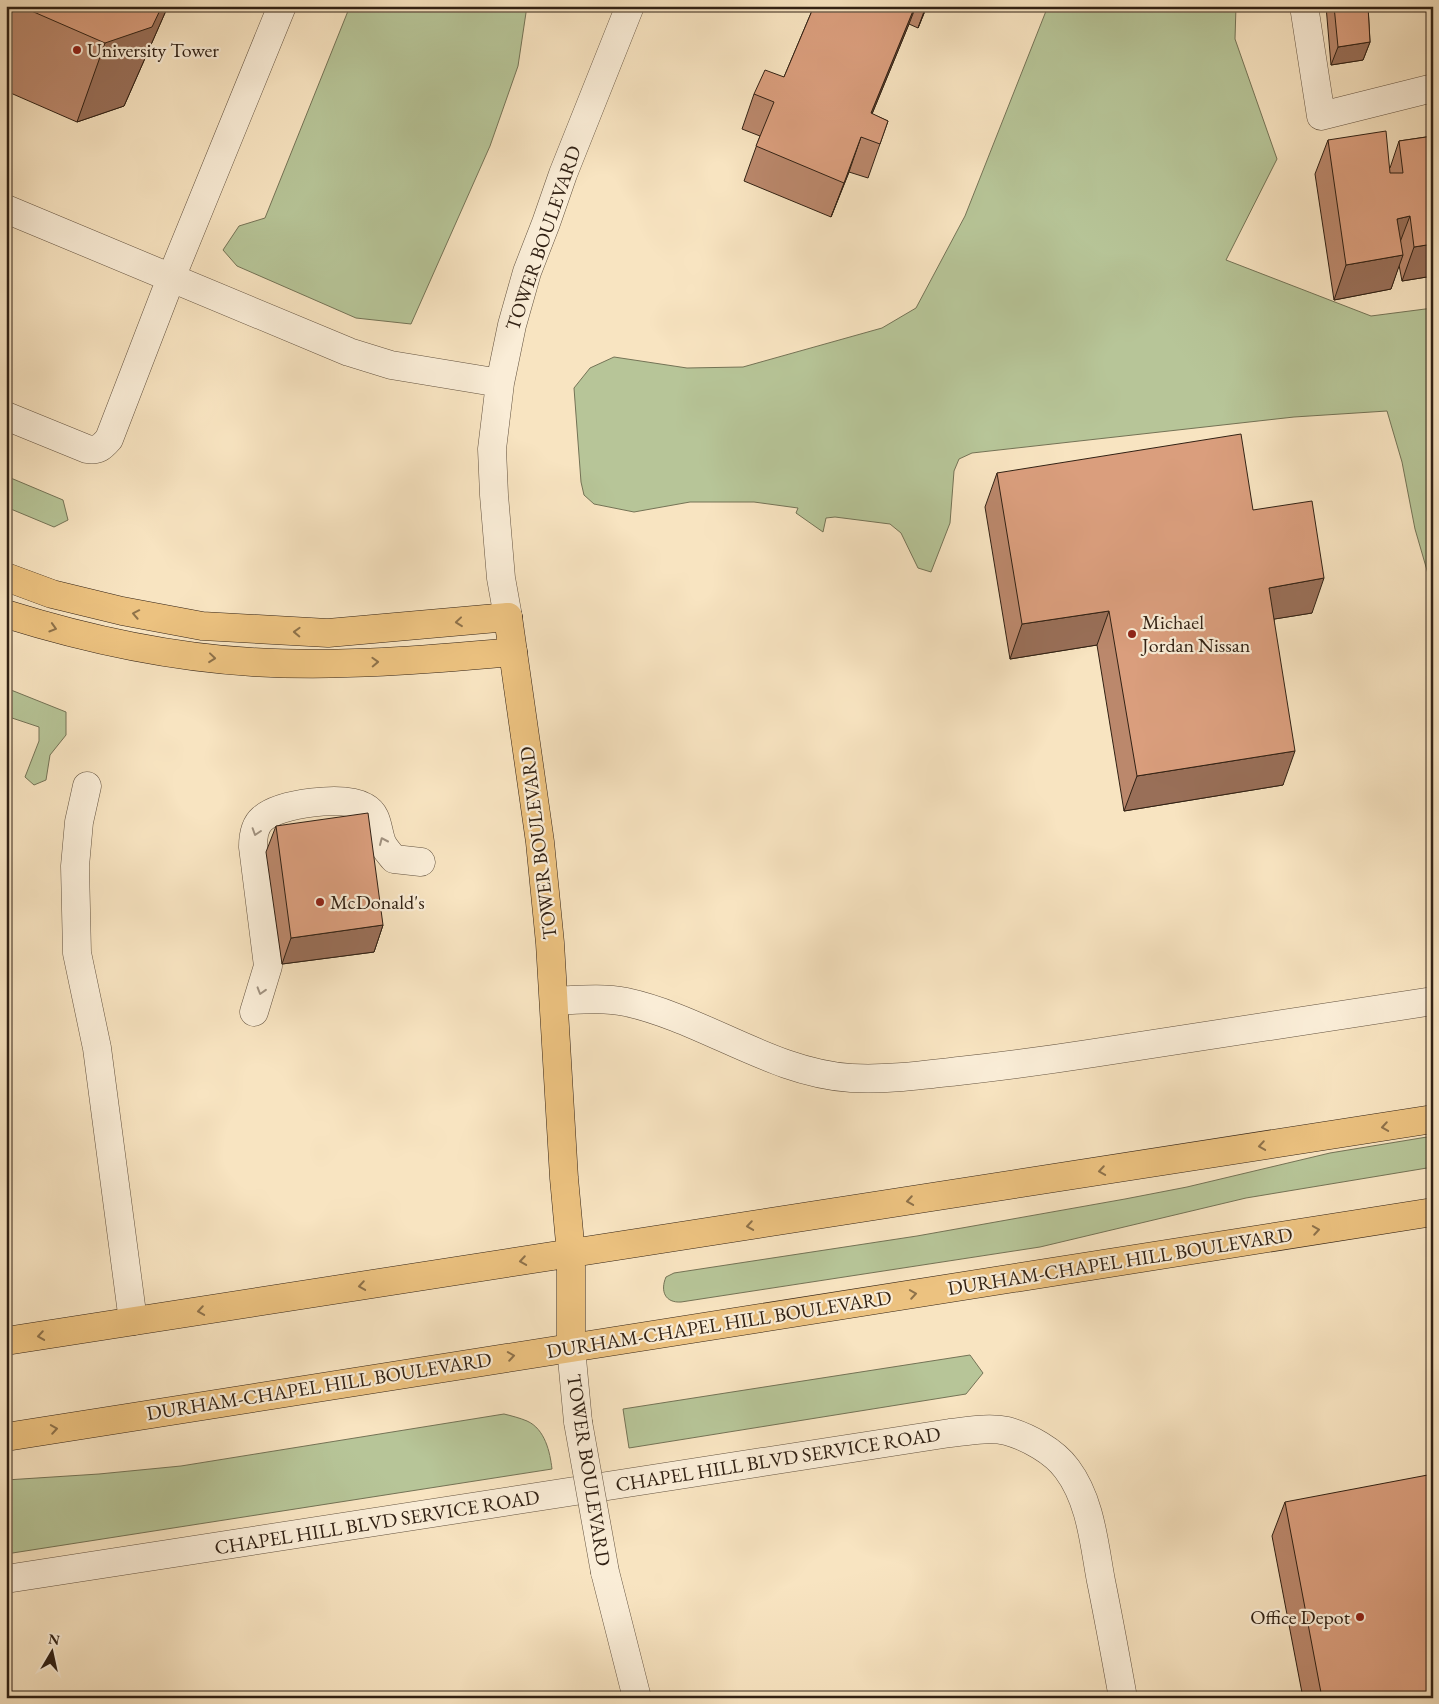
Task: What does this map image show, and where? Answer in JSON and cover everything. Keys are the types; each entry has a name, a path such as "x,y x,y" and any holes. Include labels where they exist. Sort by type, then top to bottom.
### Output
{"main road":[{"path":"6,577 52,594 122,611 202,626 328,633 508,617"},
{"path":"6,614 64,632 132,647 251,662 307,664 379,662 513,652"},
{"name":"TOWER BOULEVARD","path":"508,617 540,842 550,943 564,1178 571,1254 571,1348"},
{"path":"6,1341 1433,1119"},
{"name":"DURHAM-CHAPEL HILL BOULEVARD","path":"6,1437 1433,1212"}],"street":[{"path":"6,416 87,449 95,450 103,446 109,439 171,278 282,6"},
{"name":"TOWER BOULEVARD","path":"508,617 494,496 492,449 500,383 512,325 527,272 562,174 630,6"},
{"path":"1304,6 1321,116 1433,88"},
{"path":"6,209 349,352 391,365 500,383"},
{"path":"87,786 79,822 75,866 77,953 97,1048 134,1321"},
{"path":"254,1012 268,966 253,847 253,834 260,820 272,811 288,806 336,800 365,807 377,820 381,841 394,859 421,862"},
{"path":"554,1001 603,999 626,1002 665,1013 713,1032 774,1060 812,1073 850,1078 896,1078 1044,1061 1433,1001"},
{"name":"TOWER BOULEVARD","path":"571,1348 578,1422 605,1572 637,1698"},
{"name":"CHAPEL HILL BLVD SERVICE ROAD","path":"6,1580 950,1432 1006,1431 1030,1440 1050,1452 1067,1469 1083,1497 1091,1528 1123,1698"}],"green space":[{"path":"350,6 527,6 518,66 490,146 411,324 356,318 237,266 223,250 239,226 265,218"},
{"path":"1048,6 1236,6 1235,39 1277,159 1226,260 1371,316 1433,308 1433,591 1415,529 1402,462 1387,411 1294,417 972,453 959,459 954,471 950,523 931,572 918,568 901,533 890,524 835,517 826,518 823,532 796,513 798,508 754,502 690,502 634,512 594,504 584,495 581,482 574,388 590,368 614,357 687,368 743,367 882,328 916,308 965,216"},
{"path":"6,476 63,500 68,520 54,527 6,507"},
{"path":"6,688 66,712 66,735 50,755 46,780 34,785 25,777 39,741 39,727 6,716"},
{"path":"1433,1136 1433,1167 1246,1198 1040,1247 681,1302 671,1300 665,1295 664,1291 666,1277 674,1273 917,1236 1125,1199 1187,1187 1330,1153"},
{"path":"970,1355 983,1373 966,1394 629,1448 623,1409"},
{"path":"504,1414 527,1421 538,1429 546,1442 552,1469 6,1554 6,1480 181,1466"}],"building":[{"path":"20,6 162,6 152,27 105,43"},
{"path":"814,6 915,6 871,113 888,121 880,144 861,137 844,183 756,146 774,102 754,94 765,70 784,77"},
{"path":"1334,6 1368,6 1370,42 1338,47"},
{"path":"1386,131 1390,173 1403,173 1399,141 1433,136 1433,244 1414,247 1410,216 1397,219 1403,255 1346,265 1328,140"},
{"name":"Michael Jordan Nissan","path":"1241,434 1253,510 1312,501 1324,578 1269,588 1295,751 1137,776 1109,611 1022,624 997,473"},
{"name":"McDonald's","path":"368,813 383,925 291,938 276,826"},
{"name":"Office Depot","path":"1433,1474 1433,1698 1322,1698 1285,1502"},
{"path":"1018,1693 1019,1698 988,1698"}],"place":[{"name":"University Tower","path":"77,50"},
{"name":"Michael Jordan Nissan","path":"1132,634"},
{"name":"McDonald's","path":"320,902"},
{"name":"Office Depot","path":"1360,1617"}]}
